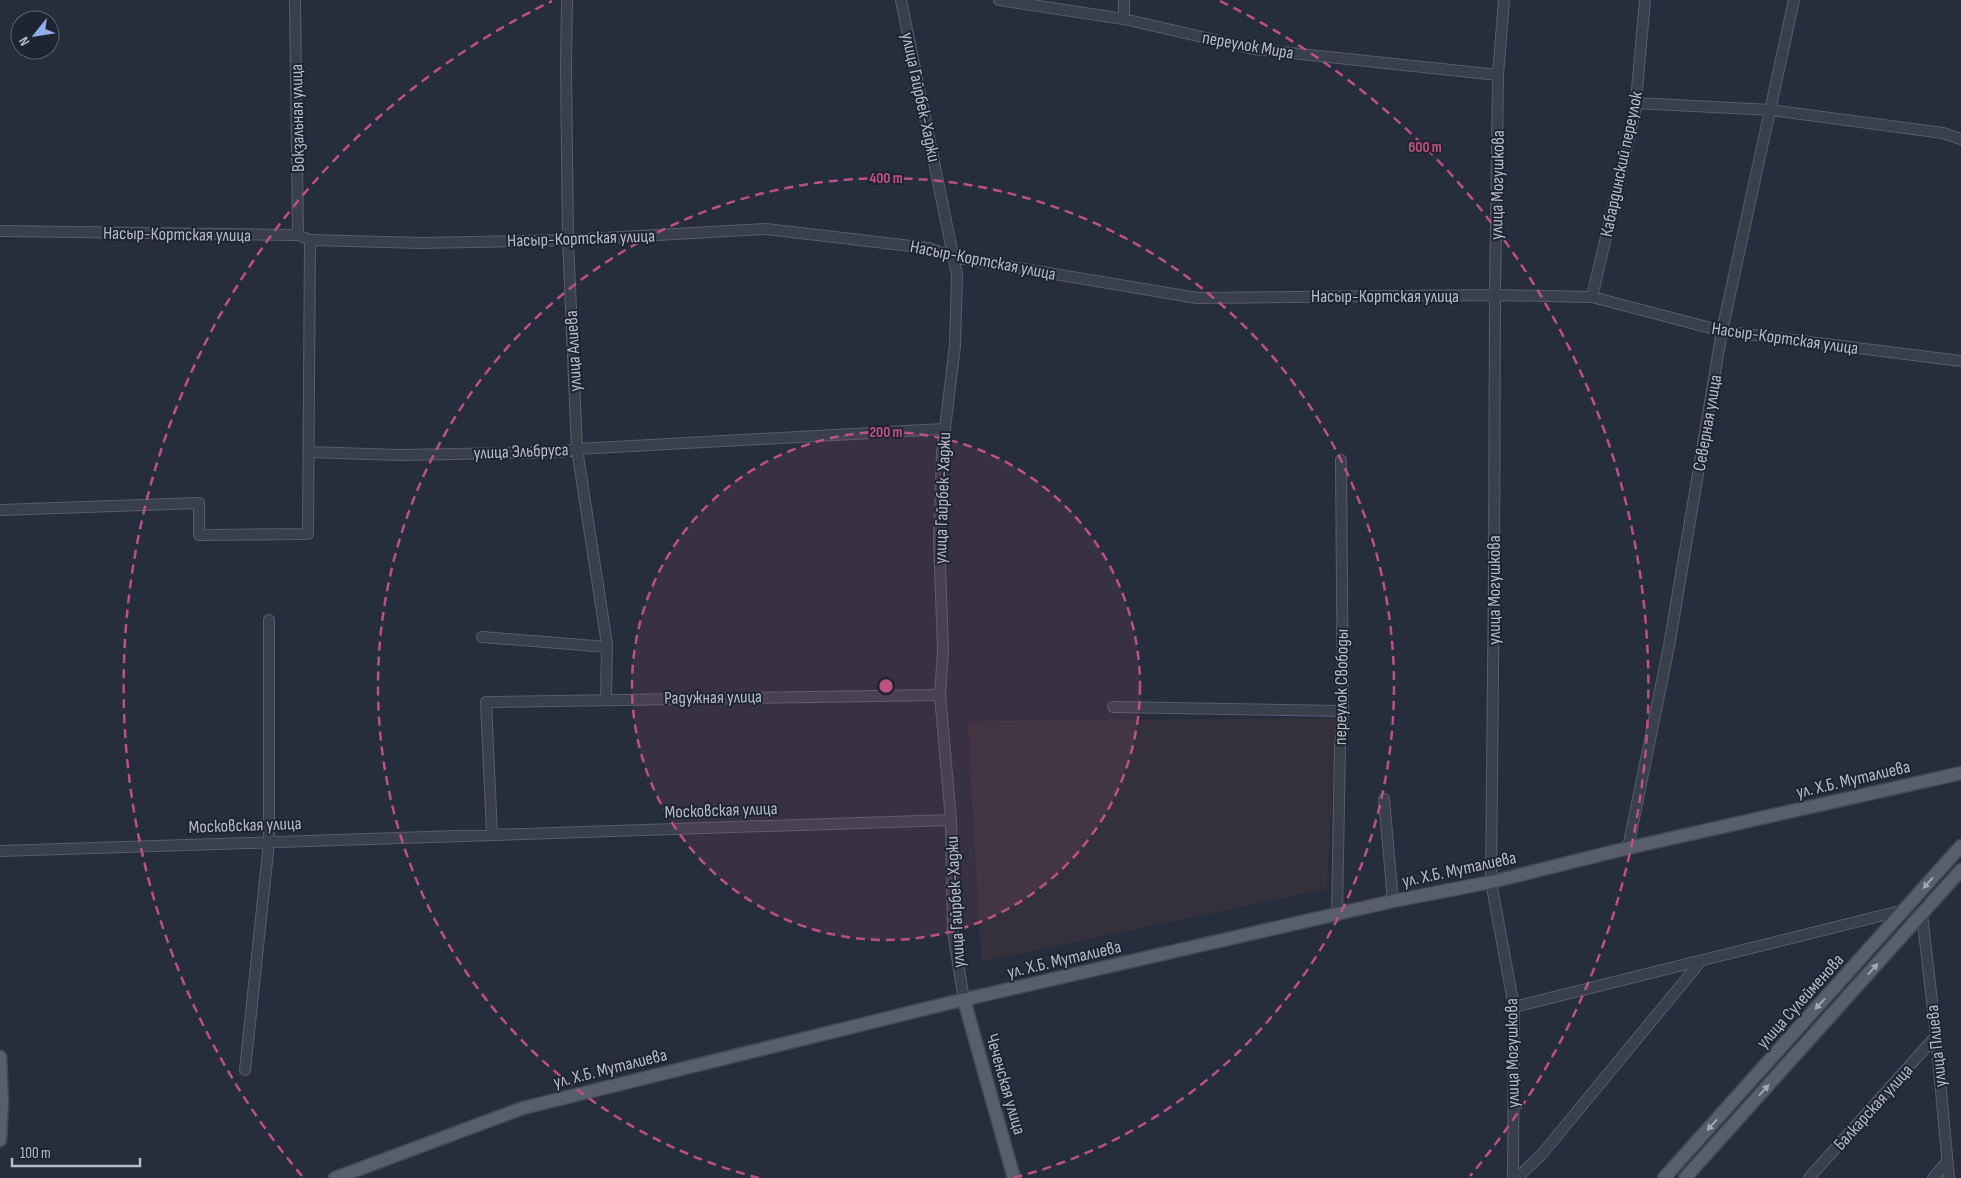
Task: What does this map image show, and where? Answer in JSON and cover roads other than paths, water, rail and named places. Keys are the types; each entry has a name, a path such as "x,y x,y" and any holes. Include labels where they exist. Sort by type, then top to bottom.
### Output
{"main road":[{"name":"ул. Х.Б. Муталиева","path":"335,1178 523,1108 964,1000 1392,901 1491,882 1628,848 1961,773"},
{"name":"улица Сулейменова","path":"1664,1178 1961,846"},
{"name":"улица Сулейменова","path":"1685,1178 1961,870"},
{"name":"Чеченская улица","path":"964,1000 1014,1178"},
{"path":"0,1057 2,1102 0,1135"}],"street":[{"name":"Вокзальная улица","path":"295,0 298,235"},
{"name":"улица Алиева","path":"567,0 568,240 577,449 607,647 606,699"},
{"name":"улица Гайрбек-Хаджи","path":"901,0 957,275 955,346 944,429 939,538 942,651 940,695 950,820 954,932 964,1000"},
{"name":"переулок Мира","path":"999,0 1124,19 1254,49 1498,75"},
{"path":"1124,0 1124,19"},
{"name":"улица Могушкова","path":"1504,0 1498,75 1491,882 1514,1007 1513,1178"},
{"name":"Кабардинский переулок","path":"1592,297 1636,103 1646,0"},
{"name":"Северная улица","path":"1628,848 1669,646 1722,331 1794,0"},
{"path":"1636,103 1771,110 1943,133 1961,139"},
{"name":"Насыр-Кортская улица","path":"0,231 298,235 310,240 422,243 568,240 766,230 928,248 954,257 1196,298 1495,295 1592,297 1722,331 1961,361"},
{"path":"0,510 199,503 199,536 308,534 310,240"},
{"name":"улица Эльбруса","path":"309,452 399,455 561,452 577,449 944,429"},
{"name":"переулок Свободы","path":"1337,914 1340,747 1343,711 1341,460"},
{"path":"244,1070 269,842 270,620"},
{"path":"482,637 607,647"},
{"name":"Радужная улица","path":"492,835 486,702 940,695"},
{"path":"1113,707 1343,711"},
{"path":"1384,799 1392,901"},
{"name":"Московская улица","path":"0,852 950,820"},
{"path":"1514,1007 1904,910"},
{"name":"улица Плиева","path":"1922,914 1936,1036 1949,1178"},
{"path":"1517,1178 1542,1154 1701,961"},
{"name":"Балкарская улица","path":"1809,1178 1936,1036"},
{"path":"1933,1178 1947,1162"}]}
